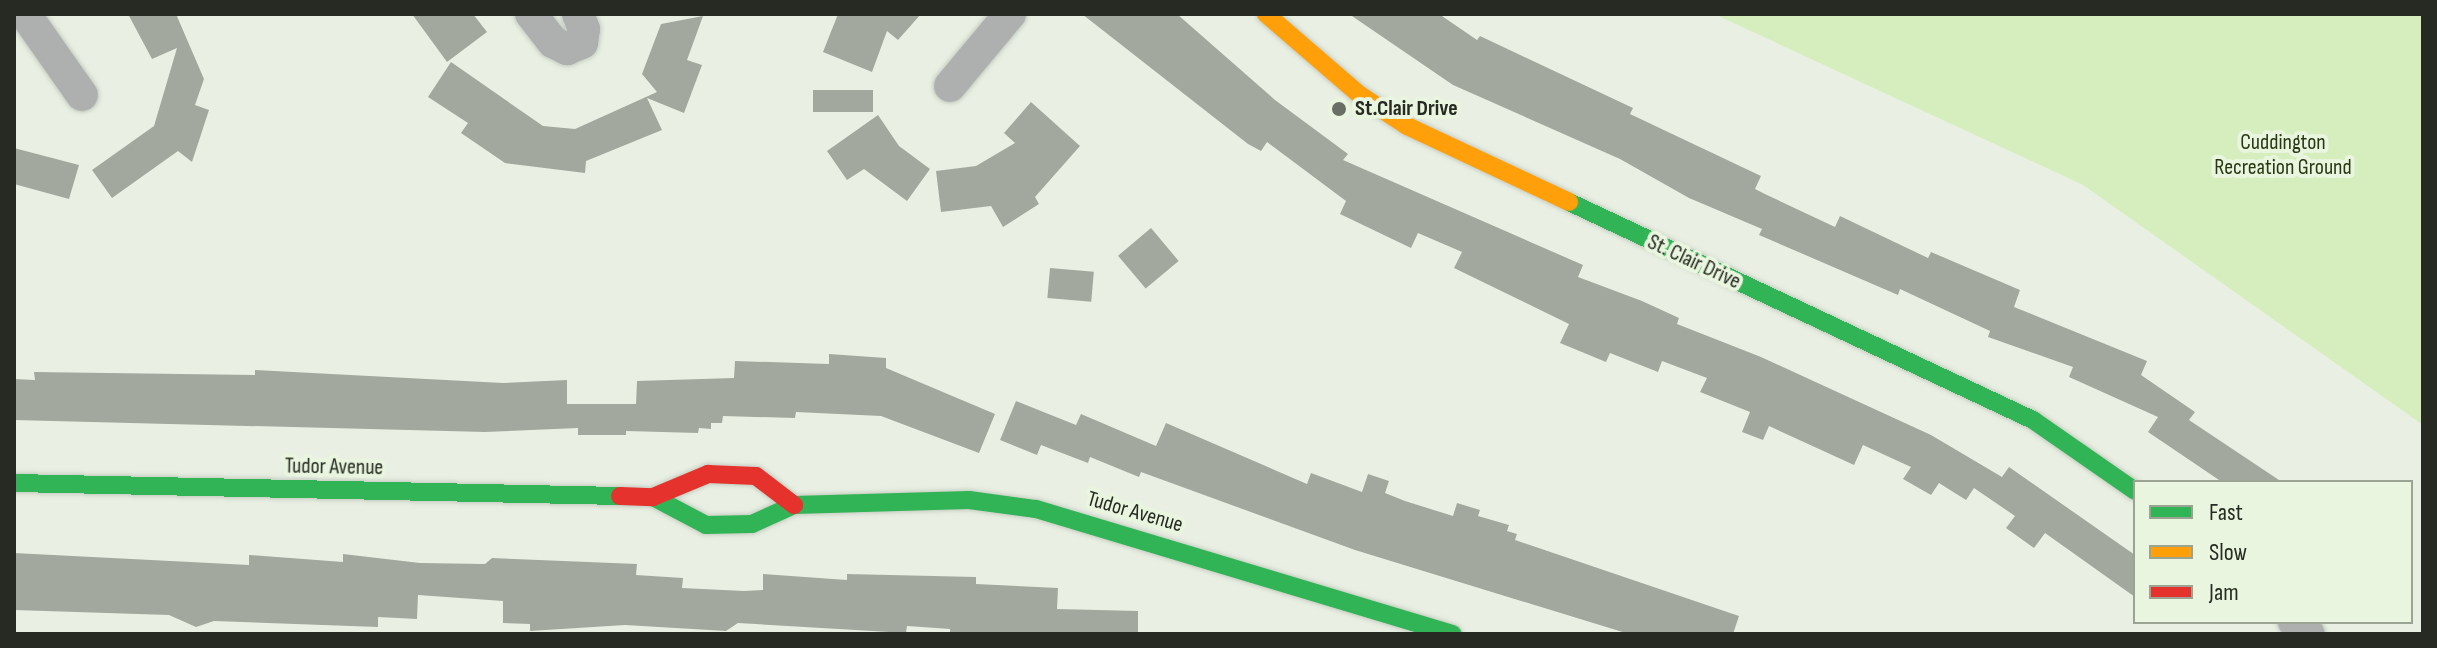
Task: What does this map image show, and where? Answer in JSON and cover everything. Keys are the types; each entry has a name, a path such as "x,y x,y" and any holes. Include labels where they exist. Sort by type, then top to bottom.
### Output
{"street":[{"path":"25,14 82,95"},
{"path":"531,14 553,42 567,49 582,43 584,29 578,14"},
{"path":"950,86 1010,14"},
{"name":"St. Clair Drive","path":"1266,14 1360,95 1407,126 2033,420 2133,490"},
{"name":"Tudor Avenue","path":"14,483 653,497 708,474 756,476 794,505"},
{"name":"Tudor Avenue","path":"653,497 706,525 752,524 794,505 969,500 1036,509 1453,634"}],"green space":[{"name":"Cuddington Recreation Ground","path":"1714,14 2423,14 2423,425 2083,185"}],"building":[{"path":"128,14 176,14 204,79 195,105 209,110 192,162 178,151 112,198 92,170 154,126 177,48 152,59"},
{"path":"412,14 473,14 487,32 447,62"},
{"path":"838,14 921,14 898,40 887,31 872,72 823,52"},
{"path":"1082,14 1177,14 1275,100 1348,154 1343,160 1583,265 1578,277 1642,301 1679,318 1677,324 1761,357 1931,435 2002,477 2009,467 2133,554 2133,596 2045,533 2034,548 2006,528 2015,516 1974,488 1966,500 1939,483 1931,495 1903,479 1911,467 1863,445 1854,465 1769,426 1763,440 1742,432 1750,412 1700,392 1707,378 1662,361 1658,372 1610,353 1606,362 1560,343 1569,324 1454,268 1462,252 1418,233 1411,248 1340,214 1346,201 1267,142 1261,151"},
{"path":"1349,14 1439,14 1477,40 1480,36 1633,108 1630,114 1761,176 1755,189 1767,195 1835,227 1840,216 1928,258 1931,252 2020,290 2014,307 2147,361 2141,375 2195,412 2189,420 2279,480 2219,480 2148,432 2158,417 2069,377 2073,367 1988,337 1990,331 1900,289 1898,295 1759,235 1762,229 1689,198 1620,159 1453,85"},
{"path":"703,16 687,60 702,65 684,113 647,98 662,130 586,161 585,173 505,163 461,133 468,123 428,97 451,62 543,126 575,129 657,92 642,74 661,24"},
{"path":"813,90 873,90 873,112 813,112"},
{"path":"1031,102 1080,146 1035,197 1039,204 1003,227 991,206 941,212 936,171 976,166 1015,143 1004,133"},
{"path":"878,115 899,146 930,169 907,201 864,169 847,180 827,151"},
{"path":"14,148 79,165 69,199 14,184"},
{"path":"1151,228 1179,261 1146,289 1118,256"},
{"path":"1050,268 1094,272 1091,302 1047,298"},
{"path":"829,354 886,358 886,368 995,414 979,453 881,416 796,412 795,418 723,416 722,423 711,423 711,429 699,428 698,433 626,431 626,435 578,435 578,428 485,432 14,420 14,379 35,380 34,372 255,375 255,370 503,383 567,380 567,404 636,404 637,381 734,378 735,361 829,364"},
{"path":"1016,401 1076,425 1081,414 1156,446 1166,423 1307,484 1311,473 1362,492 1368,474 1389,481 1385,493 1405,501 1453,516 1457,503 1480,510 1478,516 1509,525 1507,531 1517,534 1515,540 1739,616 1733,634 1629,634 1355,550 1141,472 1139,477 1090,457 1088,463 1041,445 1037,455 1000,440"},
{"path":"14,553 249,565 249,555 343,562 343,554 420,563 485,564 492,558 637,564 636,575 683,578 682,588 744,591 763,590 763,574 847,580 847,574 976,577 976,584 1058,588 1057,609 1138,611 1138,634 950,634 950,629 907,626 906,633 738,623 726,631 625,625 530,631 530,624 503,623 503,601 418,595 417,619 378,617 378,627 214,621 196,627 169,615 14,610"}],"traffic: fast":[{"path":"1569,202 2033,420 2133,490"},
{"path":"14,483 620,496"},
{"path":"653,497 706,525 752,524 794,505 969,500 1036,509 1453,634"}],"traffic: slow":[{"path":"1266,14 1360,95 1407,126 1569,202"}],"traffic: jam":[{"path":"620,496 653,497 708,474 756,476 794,505"}],"place":[{"name":"St.Clair Drive","path":"1339,109"}]}
